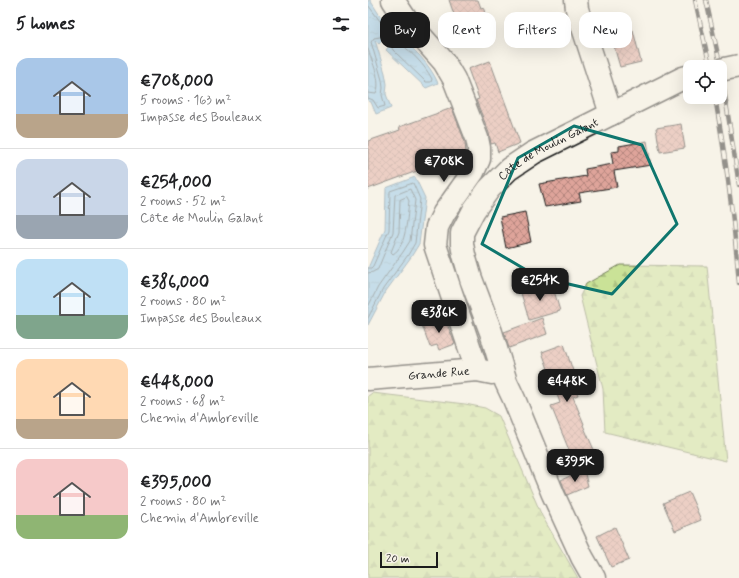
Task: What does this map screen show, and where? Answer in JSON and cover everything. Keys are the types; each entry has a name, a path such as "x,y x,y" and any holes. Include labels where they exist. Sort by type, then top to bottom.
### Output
{"street":[{"path":"393,0 406,18 444,62 454,79 477,138 479,159 473,172 444,213 437,227 435,245 477,370"},
{"path":"576,0 577,10 611,114"},
{"path":"727,69 739,66"},
{"name":"Côte de Moulin Galant","path":"594,578 582,557 548,484 506,382 491,332 471,279 464,255 462,233 474,210 489,189 509,169 533,153 683,78"},
{"name":"Grande Rue","path":"368,379 477,370 493,373 506,382"}],"highlighted area":[{"path":"574,126 642,145 677,224 612,294 538,277 482,244 518,158"}],"green space":[{"path":"620,265 707,266 726,461 605,432 603,389 580,296 586,284"},
{"path":"372,393 465,404 485,408 499,416 542,516 578,578 368,578 368,396"}],"water":[{"path":"368,0 370,0 380,16 380,43 379,44 375,40 385,73 387,84 386,94 391,108 376,114 371,102 368,100"},
{"path":"388,48 412,48 426,63 438,83 426,88 386,50"},
{"path":"415,177 425,198 419,244 386,291 368,325 368,268 385,229 386,188"}],"building":[{"path":"449,0 478,0 481,8 484,7 486,12 453,12"},
{"path":"632,30 641,62 620,67 614,48 632,48"},
{"path":"490,61 520,143 498,152 495,143 491,144 489,133 476,100 479,99 468,69"},
{"path":"452,108 465,142 466,153 368,189 368,141 400,130 399,127"},
{"path":"681,124 685,148 660,152 656,128"},
{"path":"647,141 651,165 614,171 617,187 579,193 581,201 545,207 539,184 586,176 585,169 613,164 611,152 619,151 619,146"},
{"path":"525,212 531,242 506,248 500,217"},
{"path":"552,284 560,311 529,320 521,293"},
{"path":"444,316 455,344 439,350 437,345 430,347 422,325"},
{"path":"542,318 547,334 509,348 504,332"},
{"path":"564,344 574,374 570,376 578,395 573,397 595,452 573,460 551,406 560,403 542,352"},
{"path":"584,470 588,486 567,495 561,480"},
{"path":"689,492 701,520 675,531 663,503"},
{"path":"615,527 629,560 611,567 597,536"}],"railway":[{"path":"695,0 708,60"},
{"path":"706,0 720,64 739,185"},
{"path":"716,104 723,143 735,236 739,283"}]}
